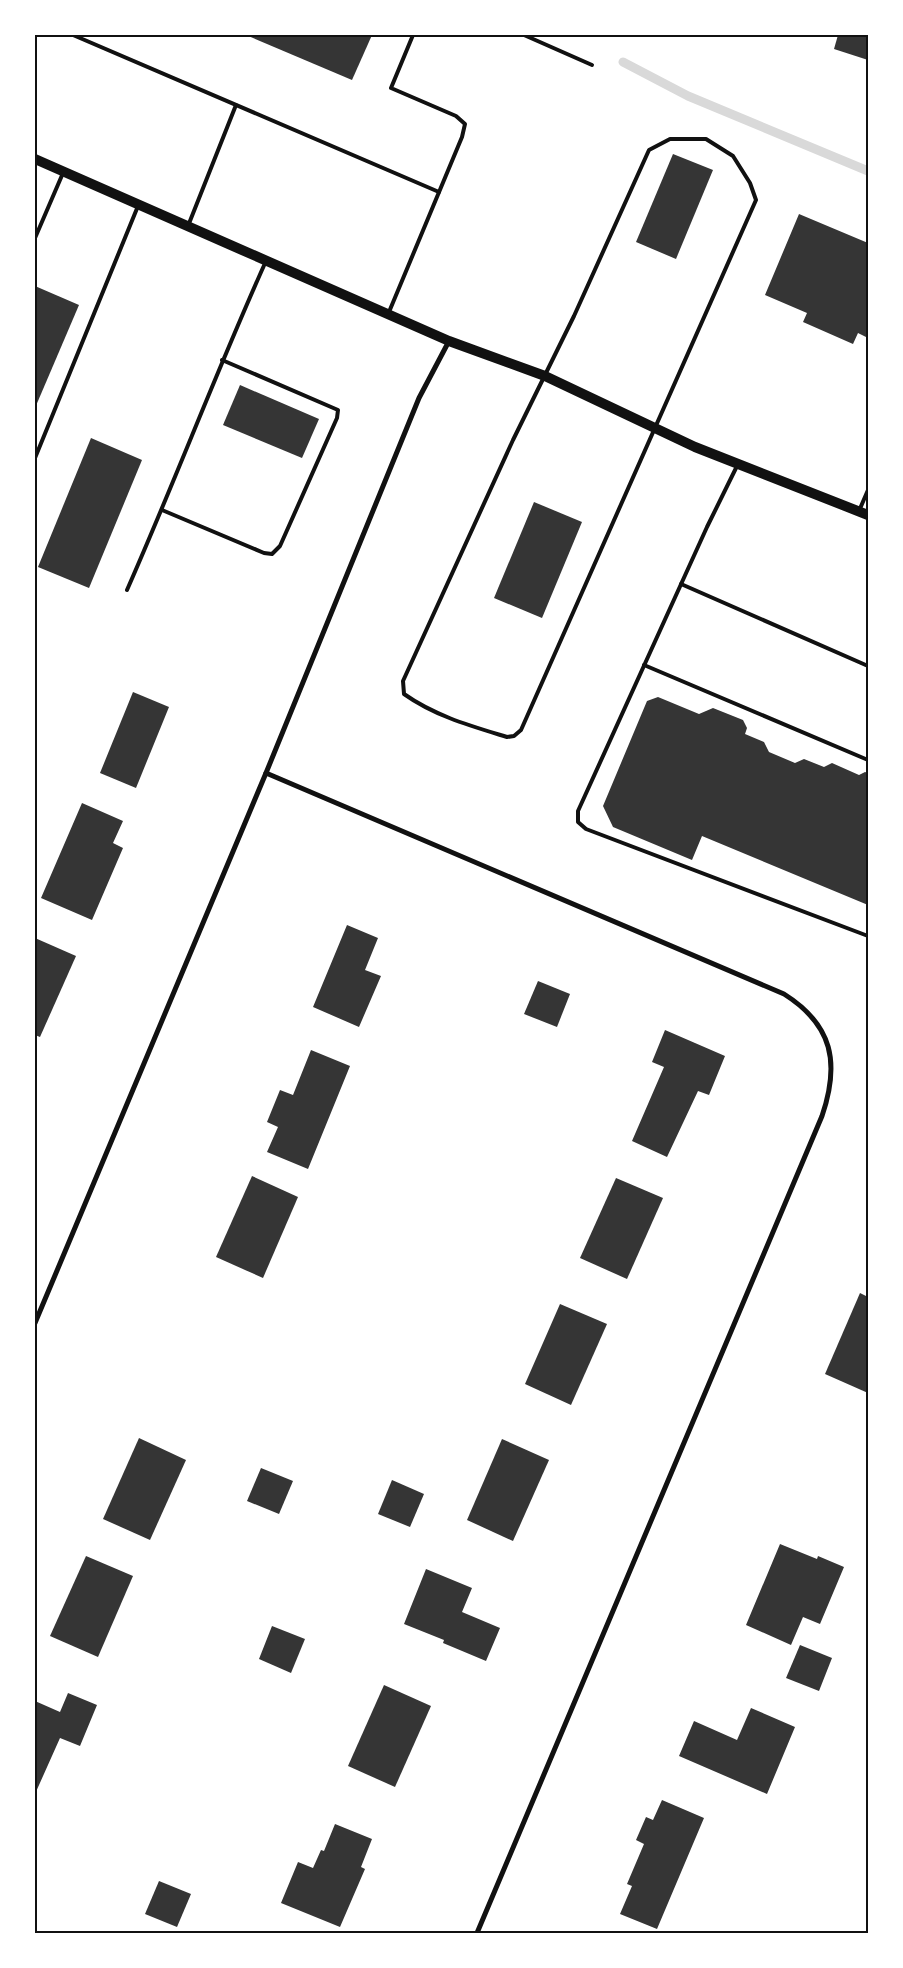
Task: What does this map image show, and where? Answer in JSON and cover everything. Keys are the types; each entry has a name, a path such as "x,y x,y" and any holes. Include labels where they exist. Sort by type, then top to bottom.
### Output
{"main road":[{"path":"35,160 449,341 545,376 695,448 863,513"}],"street":[{"path":"35,1323 266,773 419,398 449,341"},
{"path":"266,773 784,994 808,1013 818,1025 826,1041 831,1058 829,1094 822,1116 477,1933"}],"lane":[{"path":"73,35 439,192"},
{"path":"388,314 462,137 465,124 456,116 391,88 413,35"},
{"path":"524,35 592,65"},
{"path":"188,226 236,105"},
{"path":"670,139 706,139 733,156 750,183 756,200 655,428 520,730 514,736 507,737 456,721 418,704 404,694 403,681 513,440 545,376 650,150 670,139"},
{"path":"35,238 64,173"},
{"path":"35,458 138,205"},
{"path":"127,590 162,510 222,360 266,261"},
{"path":"162,510 272,554 280,546 337,418 338,410 222,360"},
{"path":"738,464 681,584 578,811 578,822 586,829 868,936"},
{"path":"863,513 868,490"},
{"path":"681,584 868,666"},
{"path":"644,665 868,760"}],"building":[{"path":"246,35 372,35 352,80"},
{"path":"838,35 868,35 868,60 834,49"},
{"path":"673,154 713,170 676,259 636,242"},
{"path":"799,214 868,243 868,338 858,333 853,344 803,322 807,313 765,295"},
{"path":"35,286 79,305 35,408"},
{"path":"240,385 319,419 302,458 223,425"},
{"path":"91,438 142,460 89,588 38,567"},
{"path":"534,502 582,522 542,618 494,598"},
{"path":"133,692 169,707 136,788 100,773"},
{"path":"658,697 699,714 713,708 743,720 747,728 745,734 764,742 769,752 795,763 804,759 824,767 832,763 859,775 865,772 868,773 868,905 702,836 692,860 613,827 603,806 647,701"},
{"path":"82,803 123,821 113,843 123,848 92,920 41,898"},
{"path":"347,925 378,938 365,970 381,976 359,1027 313,1007"},
{"path":"35,938 76,956 40,1037 35,1035"},
{"path":"538,981 570,994 557,1027 524,1014"},
{"path":"665,1030 725,1056 709,1095 698,1091 667,1157 632,1141 664,1067 652,1062"},
{"path":"311,1050 350,1066 308,1169 267,1152 278,1127 267,1122 280,1090 293,1095"},
{"path":"252,1176 298,1197 263,1278 216,1257"},
{"path":"616,1178 663,1198 627,1279 580,1258"},
{"path":"860,1293 868,1297 868,1393 825,1374"},
{"path":"560,1304 607,1324 571,1405 525,1384"},
{"path":"139,1438 186,1460 150,1540 103,1519"},
{"path":"502,1439 549,1460 513,1541 467,1520"},
{"path":"261,1468 293,1481 279,1514 247,1501"},
{"path":"392,1480 424,1494 410,1527 378,1514"},
{"path":"780,1544 817,1559 818,1556 844,1567 820,1624 803,1617 791,1645 746,1625"},
{"path":"86,1556 133,1576 98,1657 50,1636"},
{"path":"426,1569 472,1588 462,1612 500,1628 486,1661 443,1643 444,1640 404,1624"},
{"path":"272,1626 305,1639 291,1673 259,1659"},
{"path":"800,1645 832,1658 819,1691 786,1678"},
{"path":"384,1685 431,1706 395,1787 348,1766"},
{"path":"68,1693 97,1705 80,1746 60,1738 35,1794 35,1701 60,1712"},
{"path":"751,1708 795,1727 767,1794 679,1756 694,1721 737,1740"},
{"path":"662,1800 704,1818 657,1929 620,1914 632,1886 627,1884 644,1844 636,1840 646,1817 653,1820"},
{"path":"335,1824 372,1839 361,1867 365,1869 340,1927 281,1903 298,1862 313,1868 321,1850 324,1851"},
{"path":"159,1881 191,1894 177,1927 145,1914"}],"waterway":[{"path":"623,62 688,96 868,171"}]}
